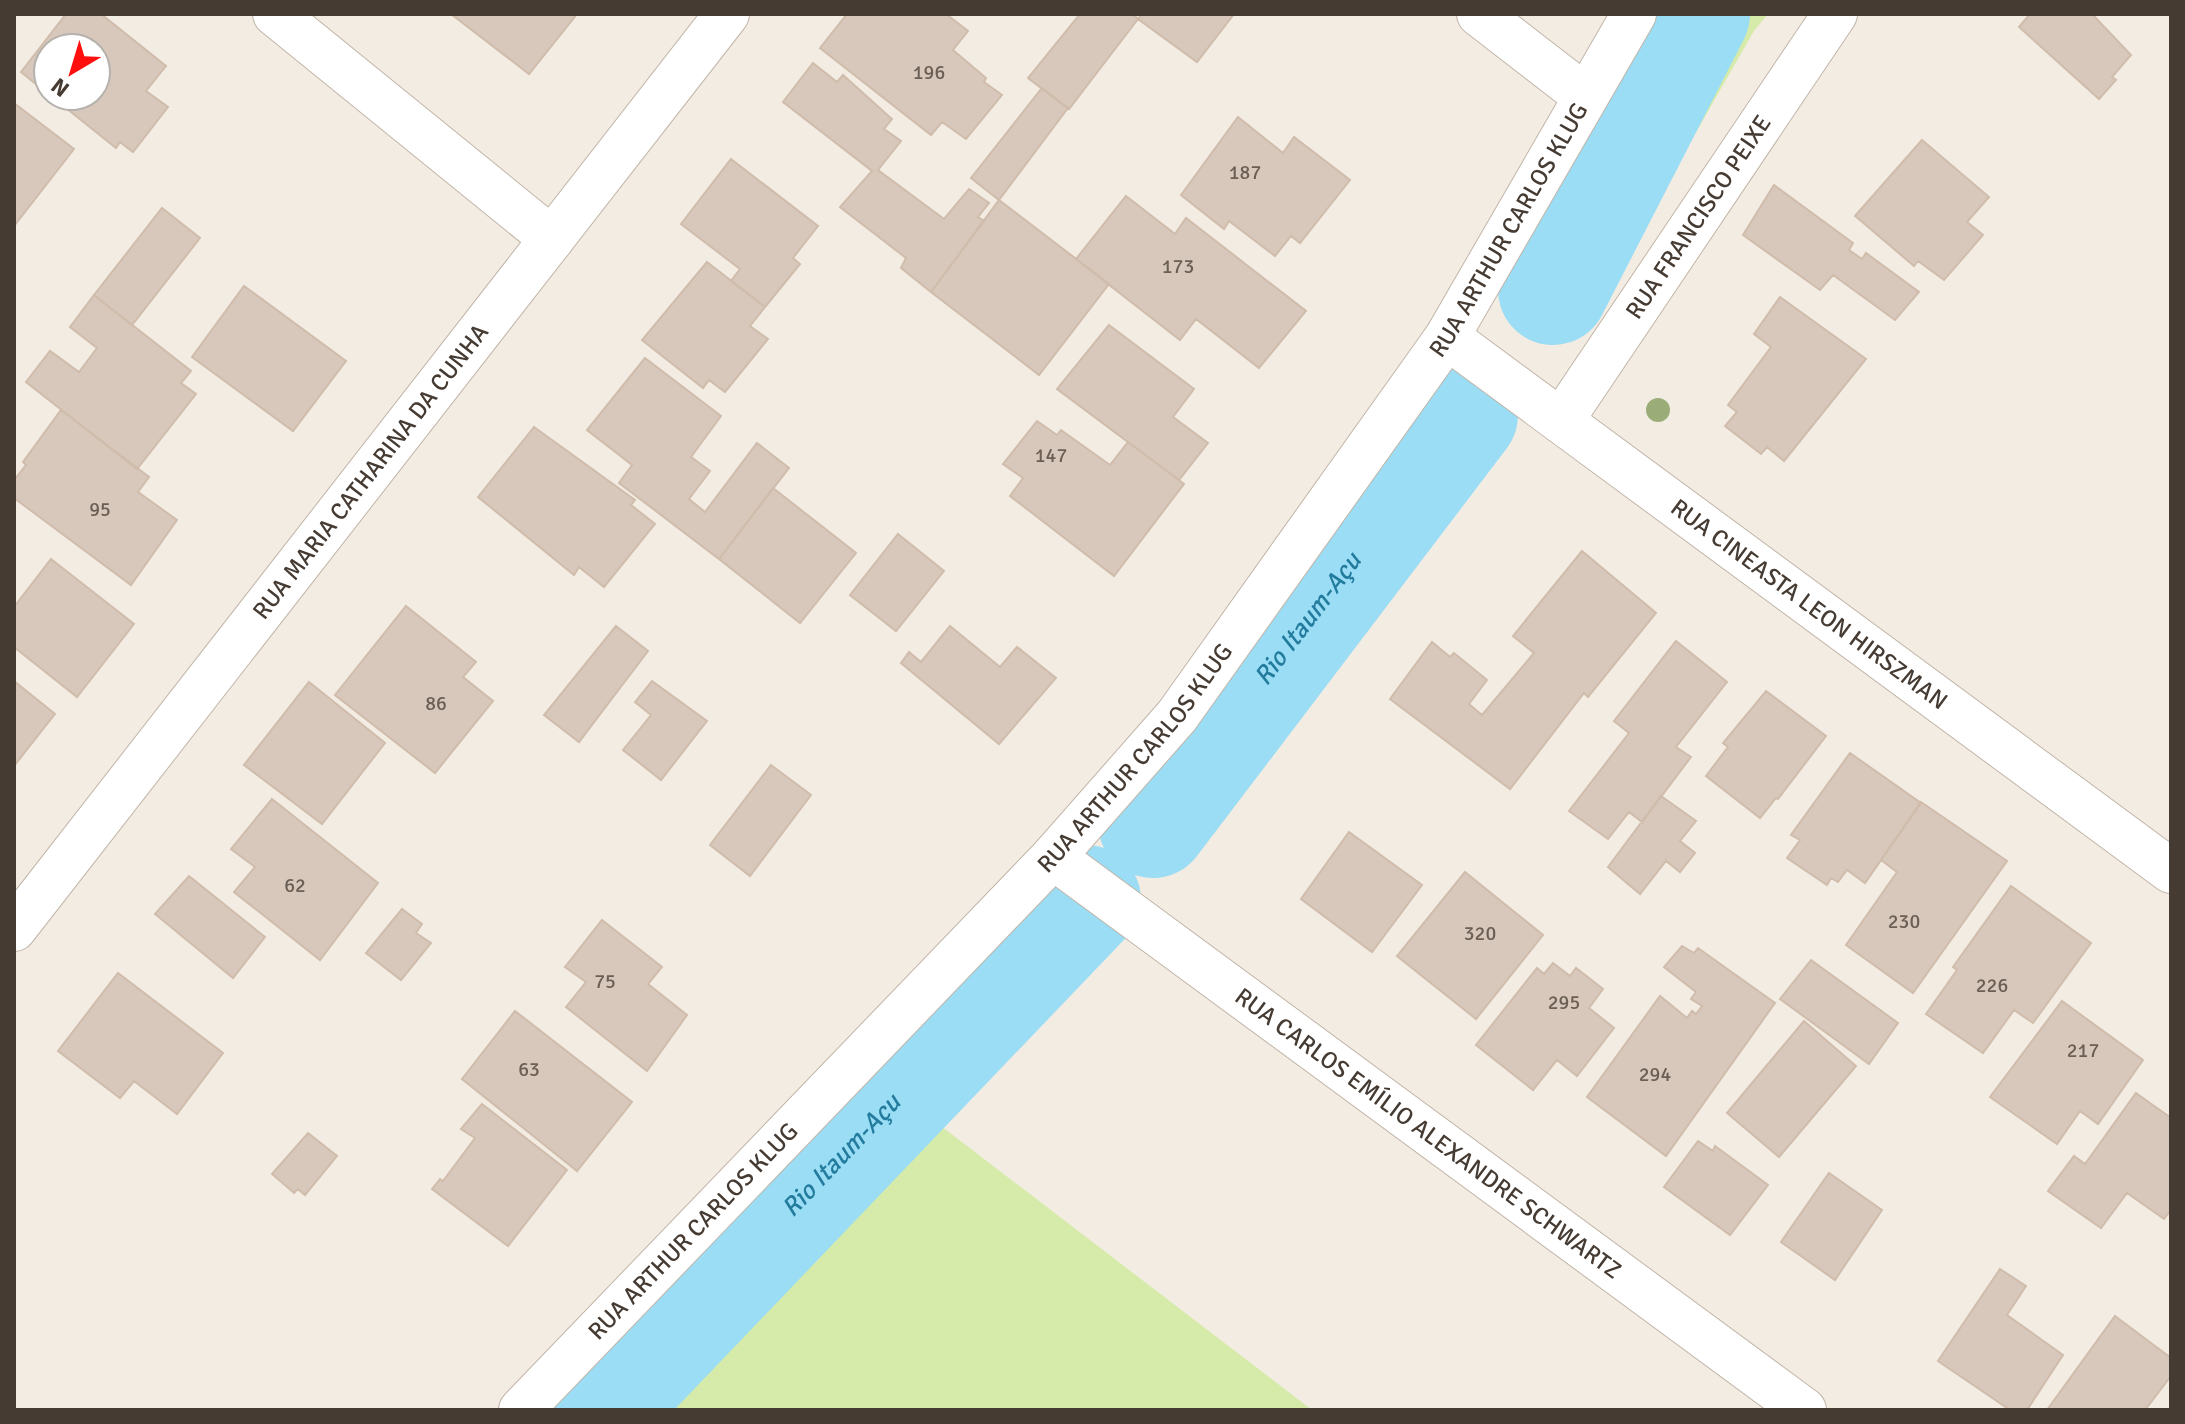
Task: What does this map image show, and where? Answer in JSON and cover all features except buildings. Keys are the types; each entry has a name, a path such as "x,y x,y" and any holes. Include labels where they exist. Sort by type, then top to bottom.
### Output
{"street":[{"path":"275,14 552,239"},
{"name":"RUA MARIA CATHARINA DA CUNHA","path":"14,929 727,14"},
{"path":"1479,14 1585,96"},
{"name":"RUA ARTHUR CARLOS KLUG","path":"521,1410 1053,857 1177,716 1447,337 1634,14"},
{"name":"RUA FRANCISCO PEIXE","path":"1561,421 1835,14"},
{"name":"RUA CINEASTA LEON HIRSZMAN","path":"1447,337 2171,871"},
{"name":"RUA CARLOS EMÍLIO ALEXANDRE SCHWARTZ","path":"1053,857 1804,1410"}],"green space":[{"path":"1692,14 1768,14 1754,31 1679,162 1630,130"},
{"path":"881,1080 1312,1410 564,1410"}],"waterway":[{"name":"Rio Itaum-Açu","path":"1553,290 1695,14"},
{"name":"Rio Itaum-Açu","path":"1153,823 1463,415"},
{"name":"Rio Itaum-Açu","path":"598,1410 1086,900"}]}
